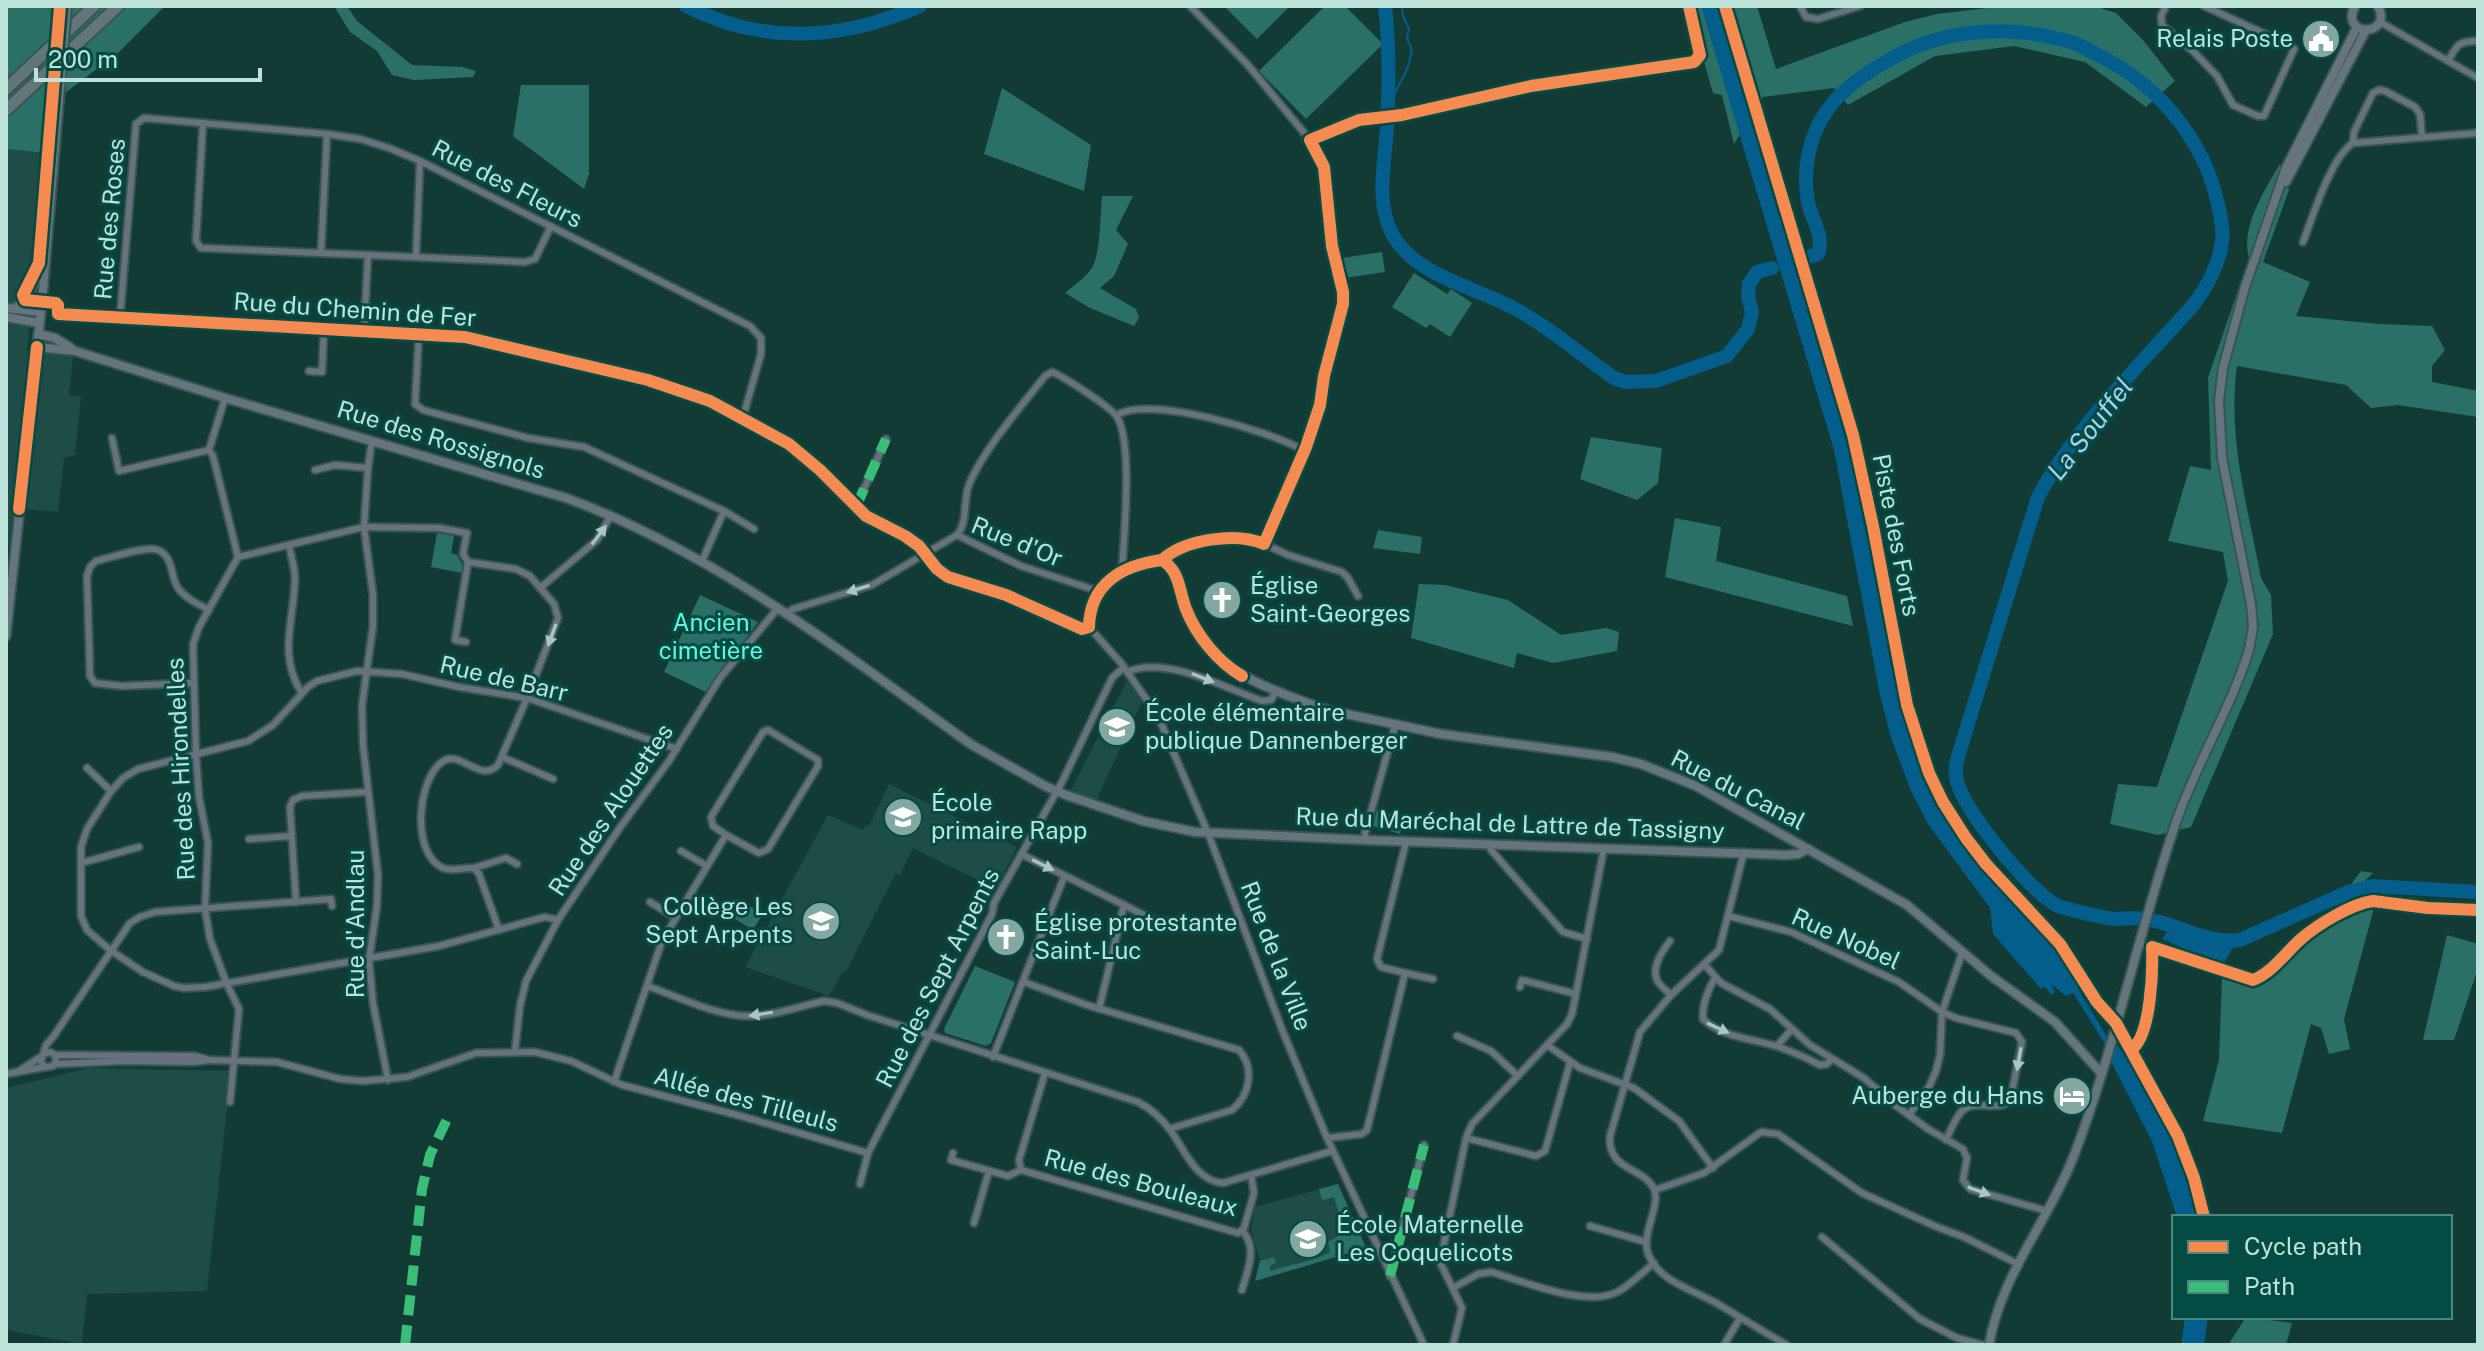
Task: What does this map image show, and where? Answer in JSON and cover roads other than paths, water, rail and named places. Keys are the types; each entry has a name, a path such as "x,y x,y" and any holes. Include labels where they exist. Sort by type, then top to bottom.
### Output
{"highway":[{"path":"6,89 94,6"},
{"path":"6,110 118,6"}],"street":[{"path":"6,636 46,262 67,6"},
{"path":"1190,6 1265,86 1310,140 1324,167 1332,246 1343,292 1320,405 1264,544"},
{"path":"1800,6 1806,17 1814,20 1860,6"},
{"path":"2166,6 2161,16 2162,25 2217,76 2233,105 2264,116 2294,49 2204,6"},
{"path":"2353,6 2352,20 2361,29 2374,28 2380,22 2378,6"},
{"path":"2380,22 2478,78"},
{"path":"1989,1345 2003,1294 2075,1155 2179,813 2251,643 2252,612 2222,458 2219,401 2223,368 2259,245 2277,196 2361,29"},
{"path":"2448,61 2463,41 2478,41"},
{"path":"2353,143 2354,132 2373,93 2379,90 2415,107 2420,114 2422,137"},
{"name":"Rue des Fleurs","path":"136,124 144,118 327,134 375,144 420,161 750,326 761,338 761,354 743,417"},
{"path":"203,123 196,241 201,248 525,262 535,259 551,226"},
{"name":"Rue des Roses","path":"120,317 136,124"},
{"path":"2303,242 2335,164 2344,149 2353,143 2478,133"},
{"path":"321,253 327,134"},
{"path":"416,257 420,161"},
{"path":"364,330 368,255"},
{"path":"10,308 25,300 46,262"},
{"path":"10,308 41,312"},
{"name":"Rue du Chemin de Fer","path":"41,312 476,338 605,369 697,396 743,417 796,448 866,516 905,536 948,577 1006,595 1082,629 1089,627"},
{"path":"6,317 39,323"},
{"path":"309,371 322,372 324,329"},
{"name":"Rue des Rossignols","path":"38,334 55,338 75,351"},
{"path":"419,334 415,404 423,410 528,438 584,447 724,511 754,529"},
{"name":"Rue des Rossignols","path":"37,347 75,351 566,498 611,515 702,561 782,611 972,745 1056,792"},
{"path":"957,535 963,524 969,484 1045,376 1052,372 1117,415 1124,435 1127,489 1122,570"},
{"path":"209,450 225,398"},
{"path":"1117,415 1138,409 1200,415 1238,425 1303,450"},
{"path":"112,438 119,471 209,450"},
{"path":"856,507 886,439"},
{"name":"Rue d'Andlau","path":"372,440 364,527 373,595 373,626 362,705 363,745 378,875 369,960 373,1003 388,1080"},
{"path":"209,450 238,557 364,527 439,528 467,533 463,554 468,562 455,640 466,642"},
{"path":"315,470 335,465 368,468"},
{"path":"702,561 724,511"},
{"path":"540,588 597,540 611,515"},
{"name":"Rue d'Or","path":"782,611 872,585 957,535 1021,566 1098,591"},
{"path":"1089,627 1098,591 1122,570 1162,560 1172,551 1219,538 1240,538 1264,544 1342,572 1358,596"},
{"path":"289,545 295,572 288,661 301,692 273,725 248,741 138,769 123,778 111,791 87,829 81,847 81,916 87,930 143,972 174,986 205,987 439,946 545,917 558,920"},
{"path":"193,683 122,686 95,683 90,676 87,576 96,561 149,548 159,550 169,559 175,585 185,596 209,610"},
{"name":"Rue des Hirondelles","path":"230,1102 239,1009 210,939 205,909 208,843 199,797 193,644 199,627 238,557"},
{"name":"Rue du Canal","path":"1162,560 1169,564 1179,581 1186,611 1209,647 1229,668 1242,676 1318,707 1395,726 1612,757 1641,764 1696,786 1893,896 1962,953 2055,1022 2101,1073"},
{"path":"468,562 516,569 530,576 554,604 558,618 502,757 492,771 485,772 453,758 438,764 428,781 420,817 425,845 442,868 474,868 506,858 517,864"},
{"name":"Rue des Alouettes","path":"515,1051 526,981 558,920 677,749 720,678 782,611"},
{"name":"Rue de la Ville","path":"1089,627 1126,670 1158,716 1208,833 1283,1032 1332,1151 1424,1345"},
{"path":"1126,670 1146,667 1189,673 1262,701 1271,700 1276,691"},
{"name":"Rue des Sept Arpents","path":"860,1184 868,1153 992,914 994,903 1056,792 1112,678 1126,670"},
{"name":"Rue de Barr","path":"301,692 317,681 348,672 402,674 527,698 677,749"},
{"path":"1366,840 1365,833 1395,726"},
{"path":"768,730 818,760 818,766 768,849 759,853 726,835 713,826 711,817 763,732 768,730"},
{"path":"502,757 553,779"},
{"path":"87,768 111,791"},
{"path":"296,902 290,807 293,800 302,796 368,792"},
{"name":"Rue du Maréchal de Lattre de Tassigny","path":"1056,792 1143,821 1208,833 1798,854 1808,849"},
{"path":"614,1082 662,941 726,835"},
{"path":"249,839 291,836"},
{"path":"1406,842 1377,959 1381,967 1433,979"},
{"path":"1489,844 1563,932 1587,939"},
{"path":"81,863 139,847"},
{"path":"1453,1345 1462,1311 1441,1258 1466,1138 1472,1124 1567,1024 1572,1014 1605,847"},
{"path":"681,851 707,866"},
{"path":"1744,852 1719,950 1671,995 1640,1032 1609,1147 1621,1163 1655,1190 1646,1242 1654,1263 1676,1282 1787,1345"},
{"path":"1021,854 1159,923 1170,921"},
{"path":"474,868 499,930"},
{"path":"993,1057 1064,877"},
{"path":"45,1067 41,1062 48,1041 130,923 140,917 155,912 331,899 332,906"},
{"path":"650,902 676,918"},
{"path":"2140,944 2253,980 2263,976 2321,924 2363,902 2478,910"},
{"path":"1099,1009 1124,905"},
{"name":"Rue Nobel","path":"1728,916 1791,932 1899,982 1942,1012 2016,1033 2022,1042 2010,1101 2000,1107 1970,1106 1960,1113 1946,1140"},
{"path":"1670,941 1661,953 1656,972 1657,980 1671,995"},
{"path":"1909,1115 1929,1087 1936,1071 1942,1012 1962,953"},
{"path":"1704,964 1721,983 1770,1009 1791,1030 1864,1078 1909,1115 1965,1153 1963,1180 1970,1189 2047,1211"},
{"path":"1327,1138 1362,1134 1367,1130 1405,973"},
{"path":"1715,978 1703,1013 1703,1019 1708,1024 1738,1037 1777,1046 1820,1065 1832,1059"},
{"path":"1520,987 1522,980 1576,994"},
{"path":"1024,982 1099,1009 1239,1050 1246,1058 1250,1076 1238,1105 1232,1110 1169,1129"},
{"path":"647,986 742,1016 757,1016 831,1001 993,1057 1138,1102 1152,1110 1169,1129 1198,1171 1207,1179 1223,1183 1332,1151"},
{"path":"1777,1046 1791,1030"},
{"path":"1457,1036 1491,1051 1518,1076"},
{"path":"53,1037 51,1046 55,1064"},
{"path":"1547,1045 1570,1063 1626,1084 1679,1121 1713,1168"},
{"name":"Allée des Tilleuls","path":"209,1060 277,1062 340,1079 388,1080 423,1073 476,1053 515,1051 556,1056 614,1082 868,1153"},
{"path":"19,1071 43,1055 54,1054 194,1056 209,1060"},
{"path":"6,1074 51,1068 55,1064 209,1060"},
{"path":"1466,1138 1536,1156 1542,1154 1570,1063"},
{"path":"1018,1171 1045,1073"},
{"path":"1655,1190 1713,1168 1761,1132 1778,1134 1862,1193 2018,1264"},
{"path":"1390,1276 1424,1145"},
{"name":"Rue des Bouleaux","path":"953,1153 951,1160 989,1171 1008,1176 1018,1171 1238,1233 1242,1230 1254,1193 1251,1175"},
{"path":"974,1223 989,1171"},
{"path":"1590,1226 1646,1242"},
{"path":"1242,1230 1252,1253 1242,1290"},
{"path":"1822,1237 1920,1319 1957,1338 1983,1345"},
{"path":"1453,1288 1484,1272 1491,1272 1581,1297 1609,1295 1654,1263"},
{"path":"1724,1345 1740,1318"}],"water":[{"path":"1701,6 1722,6 1850,440 1904,706 1923,768 1942,807 1971,850 2047,933 2083,985 2078,989 2106,1035 2109,1039 2111,1037 2141,1079 2166,1122 2187,1168 2200,1215 2176,1215 2152,1141 2103,1046 2105,1044 2073,993 2066,996 2051,984 2055,992 2051,995 2045,987 2041,989 1993,934 1990,908 1928,824 1911,791 1891,738 1880,695 1834,450"},
{"path":"2167,932 2217,946 2222,943 2234,946 2224,963 2215,962 2162,939"},
{"path":"2185,1319 2208,1319 2204,1345 2181,1345"}],"waterway":[{"name":"La Souffel","path":"686,6 744,28 803,34 862,26 920,6"},
{"name":"La Souffel","path":"1385,6 1389,82 1383,204 1393,235 1405,251 1421,264 1519,311 1614,378 1626,382 1656,381 1727,356 1748,329 1752,312 1749,284 1757,272 1772,268"},
{"path":"1388,100 1408,67 1412,50 1402,6"},
{"name":"La Souffel","path":"1804,258 1818,254 1820,247 1808,202 1806,178 1812,141 1821,119 1834,101 1856,82 1910,49 1954,35 1977,32 2048,36 2095,53 2139,81 2157,97 2188,134 2210,177 2222,227 2218,259 2195,303 2090,420 2038,497 1958,757 1957,782 1985,830 2030,883 2056,905 2094,915 2146,919 2216,939 2240,940 2348,892 2373,886 2478,892"}],"place":[{"name":"Relais Poste","path":"2321,39"},
{"name":"Église Saint-Georges","path":"1222,600"},
{"name":"École élémentaire publique Dannenberger","path":"1117,727"},
{"name":"École primaire Rapp","path":"903,817"},
{"name":"Collège Les Sept Arpents","path":"821,921"},
{"name":"Église protestante Saint-Luc","path":"1006,937"},
{"name":"Auberge du Hans","path":"2072,1096"},
{"name":"École Maternelle Les Coquelicots","path":"1308,1239"}],"park label":[{"name":"Ancien cimetière","path":"711,637"}]}
